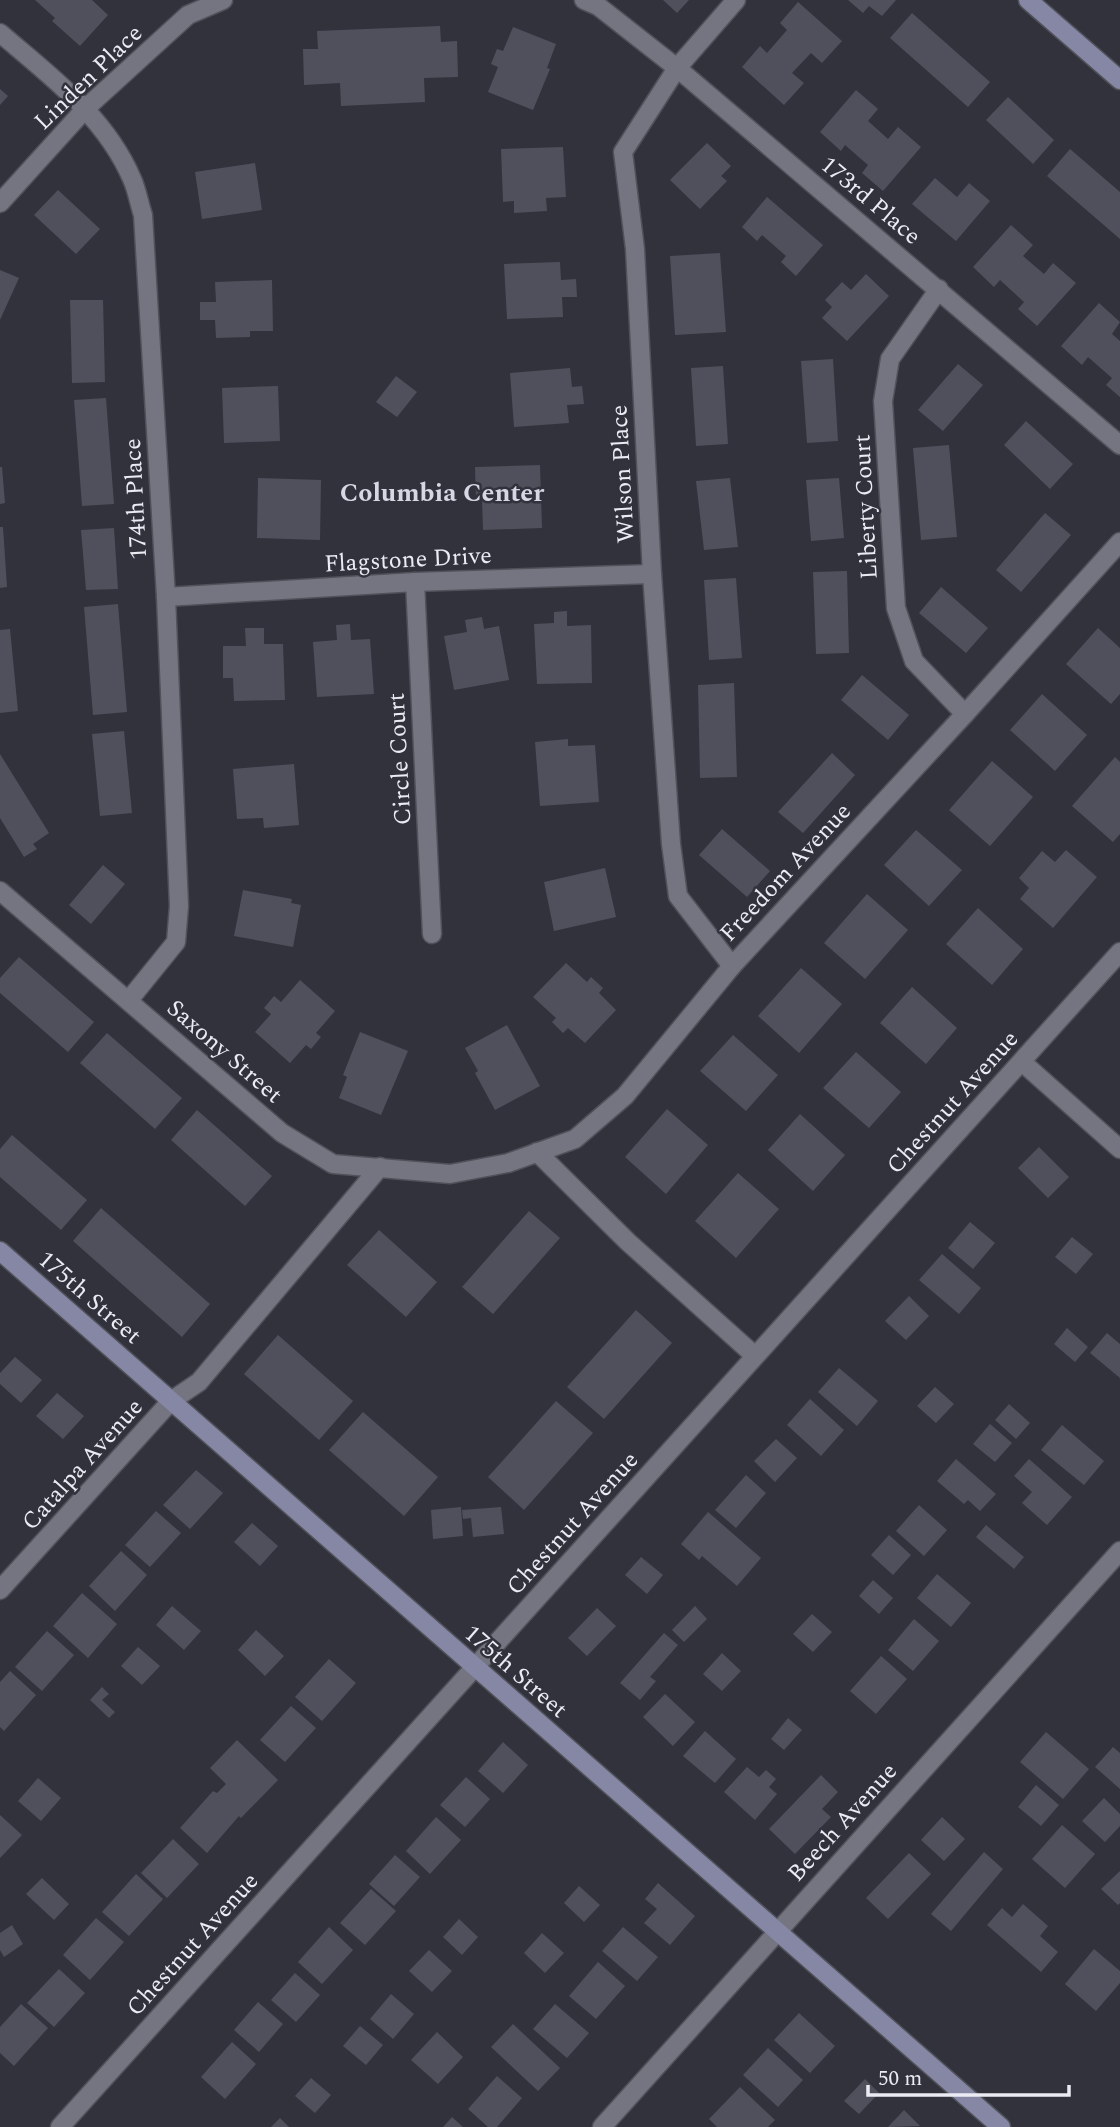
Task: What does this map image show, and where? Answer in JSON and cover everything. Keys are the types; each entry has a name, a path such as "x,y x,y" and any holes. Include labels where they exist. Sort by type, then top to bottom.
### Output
{"street":[{"name":"Linden Place","path":"0,203 86,108 188,15 223,0"},
{"name":"173rd Place","path":"584,0 598,6 677,68 1120,444"},
{"name":"Wilson Place","path":"732,966 678,896 671,844 652,574 635,249 623,152 677,68 736,0"},
{"path":"1028,0 1120,80"},
{"name":"174th Place","path":"0,33 86,108 113,145 132,179 143,215 166,597 178,906 176,942 128,1000"},
{"name":"Liberty Court","path":"939,289 890,359 883,401 894,581 896,608 914,661 965,714"},
{"name":"Freedom Avenue","path":"450,1174 508,1163 575,1139 625,1096 732,966 1120,542"},
{"name":"Flagstone Drive","path":"166,597 415,582 652,574"},
{"name":"Circle Court","path":"415,582 432,934"},
{"name":"Saxony Street","path":"0,891 282,1133 333,1164 450,1174"},
{"name":"Chestnut Avenue","path":"60,2127 1120,951"},
{"path":"1022,1062 1120,1149"},
{"path":"537,1152 628,1242 754,1355"},
{"name":"Catalpa Avenue","path":"0,1591 171,1401 199,1382 380,1167"},
{"name":"175th Street","path":"0,1251 1001,2127"},
{"name":"Beech Avenue","path":"602,2127 1120,1551"}],"building":[{"path":"35,0 92,0 108,15 80,46 52,21 55,18"},
{"path":"663,0 689,0 677,13"},
{"path":"848,0 896,0 882,16 869,6 863,13"},
{"path":"798,2 842,41 822,63 811,53 792,73 804,83 784,105 742,67 760,46 767,53 787,30 780,23"},
{"path":"912,13 990,82 968,107 890,38"},
{"path":"440,26 441,42 457,41 458,77 424,78 425,102 341,106 340,83 304,85 303,49 318,49 317,31"},
{"path":"513,27 556,44 547,68 550,69 533,110 488,92 498,67 491,64 497,49 503,51"},
{"path":"0,89 8,96 0,105"},
{"path":"856,90 878,109 868,121 888,139 898,127 921,147 883,191 862,173 868,165 845,145 841,151 820,132"},
{"path":"1008,97 1054,140 1033,164 986,120"},
{"path":"707,143 731,166 721,176 727,181 700,209 670,180"},
{"path":"563,147 566,197 546,198 547,211 514,213 514,201 503,202 501,149"},
{"path":"1070,149 1120,192 1120,239 1047,176"},
{"path":"255,163 262,210 202,219 195,172"},
{"path":"935,178 957,197 969,183 990,201 956,241 912,204"},
{"path":"58,190 100,229 76,254 34,215"},
{"path":"767,197 823,245 796,276 781,262 786,256 762,235 757,241 742,227"},
{"path":"1011,225 1033,245 1023,256 1044,274 1053,263 1076,283 1037,326 1018,309 1024,302 1000,280 994,287 973,267"},
{"path":"720,253 726,332 675,335 670,256"},
{"path":"560,262 561,280 576,279 577,297 562,297 563,317 507,319 504,264"},
{"path":"0,270 19,278 0,320"},
{"path":"866,274 889,296 847,341 822,318 832,307 825,300 842,282 851,290"},
{"path":"272,280 273,331 250,331 250,337 216,338 215,320 200,320 200,302 216,302 215,282"},
{"path":"70,300 103,300 105,382 72,383"},
{"path":"1099,303 1120,322 1112,334 1120,341 1120,397 1106,385 1112,378 1088,357 1082,365 1061,346"},
{"path":"833,359 838,441 807,443 801,361"},
{"path":"958,364 983,385 943,431 918,410"},
{"path":"723,366 728,444 696,446 691,368"},
{"path":"570,368 572,387 582,386 584,404 567,405 569,423 514,427 510,373"},
{"path":"396,376 417,392 397,417 376,402"},
{"path":"278,386 280,441 224,443 222,388"},
{"path":"106,398 114,504 82,506 74,400"},
{"path":"1026,421 1073,464 1050,489 1004,445"},
{"path":"949,445 957,537 921,540 913,448"},
{"path":"540,465 542,528 483,530 482,499 476,499 475,467"},
{"path":"0,467 5,503 0,504"},
{"path":"258,478 321,480 320,540 257,538"},
{"path":"730,478 738,547 704,550 696,481"},
{"path":"839,478 844,538 811,541 806,480"},
{"path":"1045,513 1071,535 1021,592 996,570"},
{"path":"0,527 3,527 7,587 0,588"},
{"path":"114,528 118,589 86,590 81,530"},
{"path":"847,571 849,653 816,654 813,572"},
{"path":"736,578 742,658 709,660 704,580"},
{"path":"941,587 988,628 966,653 919,613"},
{"path":"118,604 127,712 93,715 84,607"},
{"path":"567,611 567,626 591,625 592,683 537,684 534,624 554,623 554,612"},
{"path":"482,617 484,629 499,626 509,680 454,690 444,636 467,632 465,620"},
{"path":"350,624 351,640 370,639 374,694 317,697 313,642 337,640 336,625"},
{"path":"245,628 264,628 264,644 283,644 285,700 234,701 233,678 223,678 223,646 246,646"},
{"path":"1098,628 1120,648 1120,694 1111,704 1066,664"},
{"path":"10,629 18,711 0,713 0,630"},
{"path":"862,675 909,715 888,740 841,700"},
{"path":"734,683 737,777 700,778 698,685"},
{"path":"1042,694 1087,735 1055,771 1010,730"},
{"path":"124,731 132,813 100,816 92,734"},
{"path":"568,739 568,746 595,745 599,802 540,806 535,742"},
{"path":"832,753 855,775 803,833 778,812"},
{"path":"0,754 49,833 33,844 37,849 24,857 0,818"},
{"path":"1115,757 1120,762 1120,834 1113,842 1072,806"},
{"path":"992,761 1033,797 990,846 949,810"},
{"path":"294,764 299,825 264,828 263,818 237,819 233,769"},
{"path":"722,829 770,871 747,897 699,855"},
{"path":"916,830 962,870 929,906 884,865"},
{"path":"1066,850 1097,877 1053,928 1020,899 1029,888 1019,878 1042,851 1055,862"},
{"path":"103,865 125,884 91,924 69,905"},
{"path":"605,868 616,917 554,931 544,882"},
{"path":"243,890 292,899 291,903 301,905 293,947 234,936"},
{"path":"867,894 908,930 865,979 824,943"},
{"path":"978,908 1023,949 992,985 946,944"},
{"path":"19,957 94,1022 68,1052 0,993 0,978"},
{"path":"566,963 587,982 591,977 603,988 599,993 616,1010 585,1043 568,1028 563,1033 552,1022 556,1018 533,997"},
{"path":"801,968 842,1004 799,1053 758,1016"},
{"path":"300,980 335,1011 316,1033 321,1037 311,1049 306,1045 290,1063 255,1032 271,1014 264,1008 274,996 281,1002"},
{"path":"912,987 957,1028 926,1064 880,1023"},
{"path":"507,1025 540,1086 495,1110 465,1048"},
{"path":"360,1032 408,1051 381,1115 339,1098 347,1077 343,1075"},
{"path":"107,1033 182,1098 155,1129 80,1063"},
{"path":"733,1035 778,1075 746,1111 700,1071"},
{"path":"856,1052 901,1092 869,1128 823,1088"},
{"path":"667,1109 708,1145 666,1194 625,1157"},
{"path":"197,1110 272,1176 245,1206 171,1140"},
{"path":"800,1114 845,1155 813,1191 768,1150"},
{"path":"12,1135 87,1200 61,1230 0,1177 0,1149"},
{"path":"1039,1147 1069,1177 1048,1198 1018,1168"},
{"path":"738,1173 779,1209 736,1258 695,1221"},
{"path":"101,1208 210,1304 182,1337 73,1241"},
{"path":"529,1211 560,1238 493,1314 462,1287"},
{"path":"970,1222 995,1243 973,1269 948,1248"},
{"path":"379,1230 437,1282 406,1317 347,1265"},
{"path":"1072,1237 1093,1254 1076,1274 1055,1257"},
{"path":"942,1254 981,1288 959,1314 919,1280"},
{"path":"909,1296 929,1316 906,1340 885,1321"},
{"path":"636,1310 672,1343 604,1419 567,1387"},
{"path":"1067,1328 1088,1347 1075,1362 1054,1344"},
{"path":"1107,1333 1120,1344 1120,1378 1090,1353"},
{"path":"278,1335 353,1401 319,1440 244,1374"},
{"path":"15,1357 42,1380 21,1403 0,1384 0,1373"},
{"path":"839,1368 878,1401 857,1426 818,1392"},
{"path":"935,1387 954,1404 936,1423 917,1406"},
{"path":"57,1393 84,1416 63,1439 36,1416"},
{"path":"810,1399 844,1430 821,1456 787,1425"},
{"path":"556,1401 593,1433 524,1510 488,1477"},
{"path":"1009,1404 1030,1423 1016,1439 995,1420"},
{"path":"363,1412 438,1477 404,1516 329,1450"},
{"path":"990,1424 1012,1443 995,1462 973,1444"},
{"path":"1062,1425 1104,1461 1084,1485 1041,1450"},
{"path":"776,1439 797,1458 775,1482 754,1461"},
{"path":"956,1459 996,1494 980,1511 968,1500 964,1504 937,1481"},
{"path":"1029,1459 1072,1497 1047,1525 1022,1503 1032,1492 1014,1476"},
{"path":"196,1470 223,1493 190,1529 163,1505"},
{"path":"746,1475 766,1493 736,1528 715,1510"},
{"path":"919,1505 947,1530 924,1556 896,1531"},
{"path":"461,1507 463,1536 433,1539 431,1510"},
{"path":"501,1507 504,1534 473,1537 471,1518 463,1519 462,1510"},
{"path":"156,1511 181,1533 150,1567 125,1545"},
{"path":"708,1512 761,1558 737,1586 702,1556 699,1560 681,1544"},
{"path":"252,1523 278,1546 260,1566 234,1542"},
{"path":"986,1525 1024,1557 1014,1569 976,1537"},
{"path":"889,1535 911,1555 893,1575 871,1555"},
{"path":"121,1551 147,1575 115,1611 89,1586"},
{"path":"641,1557 663,1575 647,1594 625,1575"},
{"path":"937,1574 971,1603 951,1627 917,1598"},
{"path":"873,1580 893,1598 879,1614 859,1596"},
{"path":"82,1593 117,1624 88,1658 53,1626"},
{"path":"172,1606 201,1631 184,1650 156,1625"},
{"path":"695,1606 707,1619 684,1642 672,1630"},
{"path":"597,1608 616,1626 587,1656 568,1638"},
{"path":"812,1614 832,1632 813,1652 793,1634"},
{"path":"914,1619 939,1641 913,1671 888,1650"},
{"path":"256,1630 284,1656 265,1676 238,1650"},
{"path":"47,1631 74,1655 42,1691 15,1667"},
{"path":"664,1633 678,1645 650,1677 656,1681 640,1700 620,1683"},
{"path":"138,1647 160,1666 142,1685 121,1666"},
{"path":"722,1653 741,1671 722,1691 703,1674"},
{"path":"881,1656 907,1679 876,1714 850,1691"},
{"path":"329,1659 356,1683 322,1721 295,1697"},
{"path":"10,1671 36,1695 4,1731 0,1727 0,1682"},
{"path":"102,1687 109,1694 102,1700 115,1712 109,1718 90,1700"},
{"path":"665,1694 695,1722 673,1746 643,1717"},
{"path":"291,1706 316,1728 285,1762 260,1740"},
{"path":"788,1718 802,1730 784,1750 771,1739"},
{"path":"705,1731 736,1759 715,1783 683,1756"},
{"path":"1046,1732 1089,1769 1063,1799 1020,1762"},
{"path":"237,1740 278,1780 241,1818 239,1816 207,1853 180,1828 213,1791 217,1793 226,1784 210,1768"},
{"path":"503,1742 528,1765 503,1793 478,1771"},
{"path":"1113,1747 1120,1753 1120,1789 1095,1767"},
{"path":"747,1767 759,1777 766,1770 776,1779 769,1787 777,1794 755,1820 724,1792"},
{"path":"821,1775 838,1792 822,1809 831,1817 795,1854 769,1829"},
{"path":"466,1777 490,1799 465,1827 440,1805"},
{"path":"38,1778 61,1798 41,1821 18,1801"},
{"path":"1036,1785 1059,1805 1041,1826 1018,1807"},
{"path":"1104,1798 1120,1814 1120,1826 1105,1842 1082,1821"},
{"path":"0,1815 22,1835 0,1858"},
{"path":"436,1817 461,1840 430,1874 406,1851"},
{"path":"942,1817 965,1839 944,1861 921,1840"},
{"path":"1062,1825 1095,1854 1065,1888 1032,1859"},
{"path":"173,1839 199,1864 167,1898 141,1873"},
{"path":"984,1852 1003,1869 951,1931 931,1914"},
{"path":"909,1853 931,1874 888,1919 866,1898"},
{"path":"395,1855 420,1877 394,1906 369,1884"},
{"path":"1120,1871 1120,1903 1118,1905 1101,1889"},
{"path":"136,1874 163,1899 129,1936 102,1912"},
{"path":"42,1878 69,1904 54,1920 26,1894"},
{"path":"658,1883 695,1916 670,1945 644,1923 657,1909 645,1899"},
{"path":"579,1886 600,1905 584,1922 564,1903"},
{"path":"371,1889 396,1911 365,1945 340,1923"},
{"path":"1023,1904 1048,1926 1040,1936 1058,1952 1041,1972 987,1925 1002,1908 1012,1917"},
{"path":"96,1918 124,1942 90,1980 63,1955"},
{"path":"459,1919 478,1937 462,1955 443,1937"},
{"path":"12,1925 23,1944 4,1957 0,1950 0,1933"},
{"path":"329,1927 353,1950 322,1984 298,1962"},
{"path":"623,1927 658,1957 637,1981 602,1951"},
{"path":"542,1933 564,1953 545,1973 524,1953"},
{"path":"1094,1949 1120,1971 1120,1983 1096,2011 1065,1984"},
{"path":"429,1950 452,1971 432,1992 409,1971"},
{"path":"598,1962 625,1986 596,2019 569,1996"},
{"path":"59,1969 85,1993 54,2027 27,2003"},
{"path":"295,1973 320,1995 296,2022 271,2000"},
{"path":"391,1994 414,2014 393,2039 370,2019"},
{"path":"258,2002 283,2024 259,2052 234,2030"},
{"path":"21,2004 48,2028 14,2066 0,2053 0,2027"},
{"path":"555,2004 589,2033 567,2058 533,2029"},
{"path":"799,2013 835,2046 810,2073 774,2040"},
{"path":"513,2024 560,2068 538,2091 491,2047"},
{"path":"360,2026 383,2045 366,2065 343,2046"},
{"path":"437,2032 463,2057 438,2084 411,2060"},
{"path":"232,2042 256,2064 225,2099 201,2077"},
{"path":"768,2048 803,2080 778,2107 743,2075"},
{"path":"497,2076 522,2098 497,2127 488,2127 468,2109"},
{"path":"311,2078 331,2095 315,2113 295,2096"},
{"path":"865,2079 879,2093 859,2114 844,2101"},
{"path":"740,2087 775,2120 768,2127 717,2127 709,2119"},
{"path":"904,2110 920,2126 888,2127"},
{"path":"452,2117 463,2127 443,2127"},
{"path":"280,2118 289,2127 271,2127"}],"district":[{"name":"Columbia Center","path":"442,492"}]}
